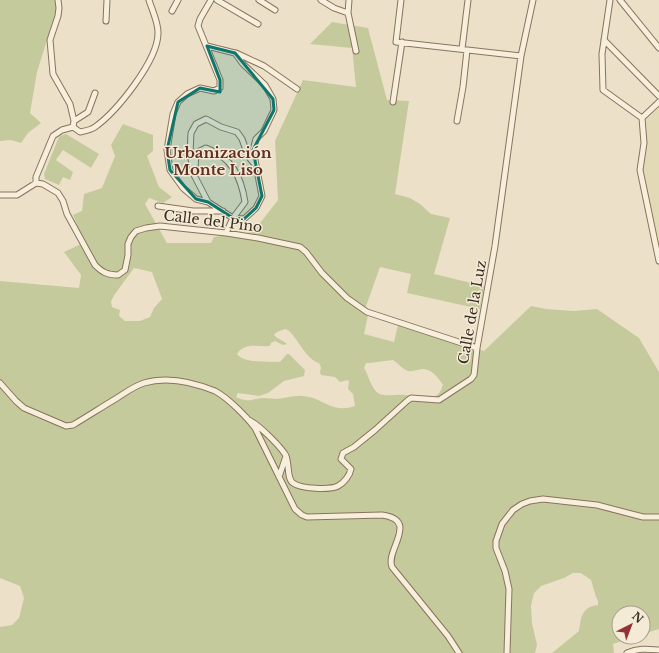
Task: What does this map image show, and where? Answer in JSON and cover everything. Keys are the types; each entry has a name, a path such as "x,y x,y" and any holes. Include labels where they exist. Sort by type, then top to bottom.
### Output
{"street":[{"path":"58,0 58,16 50,40 53,74 70,104 74,121 73,127"},
{"path":"106,21 107,0"},
{"path":"73,127 80,132 94,128 118,106 144,72 157,42 158,32 149,0"},
{"path":"172,12 178,0"},
{"path":"211,0 200,18 198,26 220,80 220,88 214,91 200,88 187,94 178,102 173,114 167,150 170,170 183,188 196,199 208,202 234,218 244,219 256,208 262,196 253,150 256,139 264,130 274,110 273,99 265,85 243,64 235,53"},
{"path":"216,0 258,24"},
{"path":"259,0 276,10"},
{"path":"321,0 334,8 348,13"},
{"path":"349,0 348,13 356,51"},
{"path":"401,0 396,42 521,56"},
{"path":"457,121 462,87 468,0"},
{"name":"Calle de la Luz","path":"286,455 290,480 293,483 310,488 333,487 339,485 351,473 352,469 341,459 343,453 354,447 411,398 439,400 471,380 474,375 477,348 495,246 521,56 533,0"},
{"path":"610,0 602,54 603,90 642,118 644,143 640,170 659,261"},
{"path":"620,0 659,48"},
{"path":"604,40 659,96"},
{"path":"393,102 402,42"},
{"path":"207,46 235,53 264,66 297,90"},
{"path":"74,121 88,112 95,93"},
{"path":"642,118 659,102"},
{"path":"208,202 194,175 190,153 191,133 196,124 206,119 221,127 237,132 242,139 248,156 257,167"},
{"path":"0,195 17,195 36,183 36,177 53,136 62,130 73,127"},
{"path":"194,175 196,153 206,148 216,151 230,161 242,185 245,202 226,233"},
{"name":"Calle del Pino","path":"36,183 43,184 58,193 63,201 67,214 95,265 102,272 109,275 118,275 125,270 128,255 128,244 131,237 136,232 146,228 160,226 258,238 300,247 306,252 322,273 347,298 367,312 477,348"},
{"path":"158,206 193,211 223,211"},
{"path":"0,382 24,408 66,426 73,425 142,384 153,381 169,379 185,382 214,391 250,420 286,455 279,477"},
{"path":"250,420 295,509 302,515 317,518 382,515 397,521 399,525 399,534 391,559 392,567 448,636 459,653"},
{"path":"507,653 509,589 506,571 496,548 496,541 502,524 513,510 530,501 544,499 597,504 643,517 659,517"},
{"path":"627,653 644,649 659,650"}],"highlighted area":[{"path":"207,46 235,53 273,99 274,110 253,150 262,196 256,208 244,219 233,218 208,202 196,199 170,170 167,150 178,102 200,88 220,92 220,80"}],"shaded area":[{"path":"659,107 659,250 642,171 646,144 646,120"}],"green space":[{"path":"0,0 56,0 57,8 37,72 30,113 41,123 28,133 21,143 11,140 0,141"},
{"path":"332,22 368,28 387,100 409,101 395,194 410,198 420,204 431,214 450,218 434,274 484,286 480,309 407,293 411,274 380,267 365,309 368,315 364,334 394,342 398,325 484,351 531,306 546,309 574,311 597,309 639,338 659,372 659,629 651,632 651,605 611,605 611,645 613,645 614,653 552,653 579,631 581,618 585,611 592,606 598,605 591,580 581,573 573,573 564,578 541,586 534,593 531,606 532,623 537,645 535,653 0,653 0,627 12,625 19,618 24,598 20,586 0,578 0,281 79,288 81,275 64,252 81,244 82,237 73,215 82,211 84,194 102,188 115,156 111,145 123,124 153,135 153,151 147,156 159,187 172,197 163,203 149,198 145,204 167,243 211,243 214,237 253,232 278,200 275,141 303,80 356,87 352,48 310,44","holes":["134,268 152,272 162,299 154,308 150,317 140,321 125,321 119,316 120,310 112,307 111,301","285,329 289,331 304,351 319,363 321,375 335,377 340,382 348,380 348,389 353,394 355,406 347,408 334,407 310,397 303,396 278,399 263,398 247,400 236,397 238,393 259,396 268,393 284,381 304,376 305,370 289,354 287,354 280,362 251,361 240,357 237,354 240,350 248,346 270,346 271,343 275,341 283,345 287,344 274,335","393,360 408,371 422,369 430,371 443,385 441,390 436,396 429,398 409,395 380,394 372,386 364,368 366,363"]},
{"path":"66,134 99,154 91,168 63,150 56,160 73,172 70,180 63,177 59,185 45,179 44,174 58,139 60,136"}],"district":[{"name":"Urbanización Monte Liso","path":"218,160"}]}
